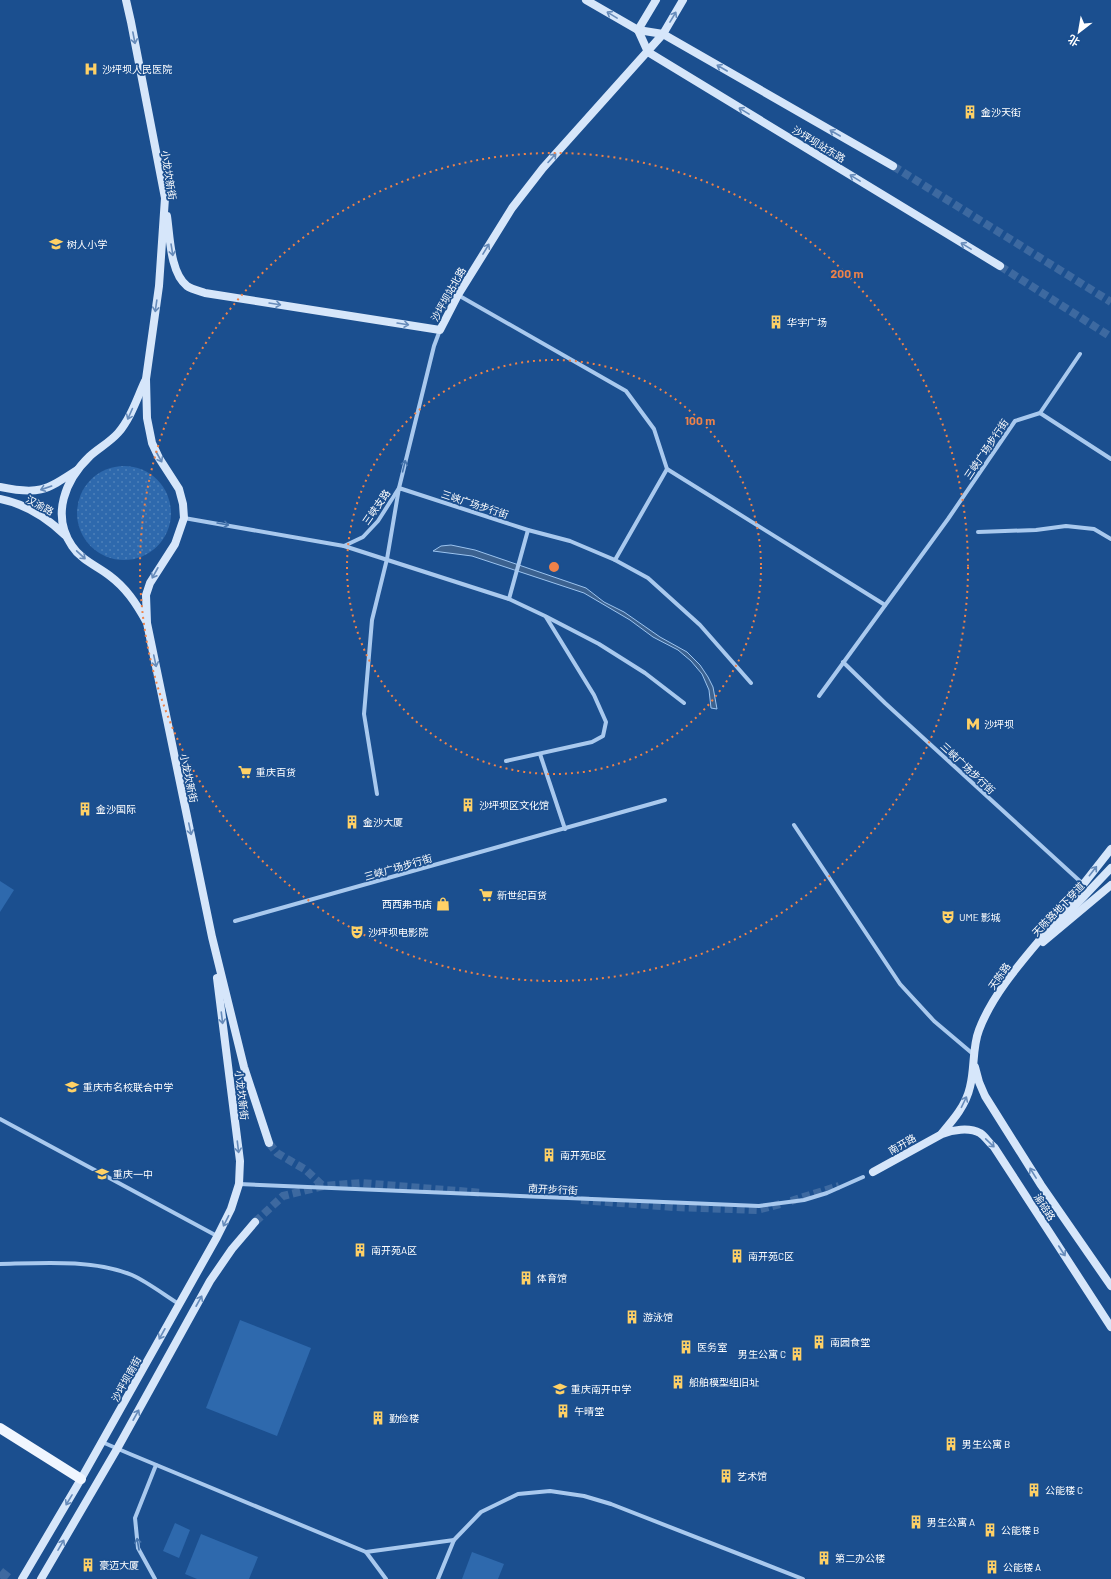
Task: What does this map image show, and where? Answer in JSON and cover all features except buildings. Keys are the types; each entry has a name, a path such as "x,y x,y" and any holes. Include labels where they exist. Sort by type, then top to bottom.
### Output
{"main road":[{"name":"小龙坎新街","path":"126,0 165,198 159,286 146,378 147,418 152,443 159,458 178,489 183,504 184,518 175,544 150,583 146,595 147,623 212,937 244,1067 269,1143"},
{"name":"沙坪坝站东路","path":"586,0 638,30 663,34 893,166"},
{"path":"648,52 638,30 656,0"},
{"name":"沙坪坝站北路","path":"165,198 174,262 180,279 188,287 205,293 440,330 458,295 499,227 526,188 648,52 663,34 683,0"},
{"name":"沙坪坝站东路","path":"648,52 1000,266"},
{"name":"小龙坎新街","path":"146,378 127,421 118,433 90,456 70,483 61,508 61,520 72,547 82,557 122,585 132,598 147,623"},
{"name":"汉渝路","path":"0,487 28,491 42,490 54,485 79,469"},
{"name":"汉渝路","path":"0,499 19,504 45,516 66,535"},
{"name":"天陈路","path":"942,1134 965,1102 970,1086 973,1054 978,1030 995,1000 1019,965 1111,849"},
{"name":"天陈路地下穿道","path":"1019,965 1111,868"},
{"path":"1019,965 1053,932 1111,885"},
{"name":"小龙坎新街","path":"212,937 240,1161 239,1184"},
{"name":"渝碚路","path":"973,1054 975,1071 985,1096 1041,1185 1111,1286"},
{"name":"渝碚路","path":"942,1134 952,1130 979,1133 994,1146 1111,1327"},
{"name":"南开路","path":"873,1172 942,1134"},
{"name":"沙坪坝南街","path":"22,1579 82,1479 217,1237 232,1209 239,1184"},
{"path":"42,1579 117,1449 210,1281 232,1249 255,1222"},
{"path":"0,1428 82,1479"}],"street":[{"path":"458,295 626,391 654,429 667,469 885,605"},
{"name":"三峡支路","path":"344,546 363,537 378,521 399,488 434,346 440,330"},
{"path":"1080,354 1040,413 1111,459"},
{"name":"三峡广场步行街","path":"819,696 948,519 1015,421 1040,413"},
{"path":"615,560 667,469"},
{"path":"377,794 364,714 372,620 387,559 399,488"},
{"name":"三峡广场步行街","path":"399,488 528,530 570,541 615,560 648,578 700,625 751,682"},
{"path":"184,518 344,546 509,599 546,616 605,648 645,673 684,703"},
{"path":"978,532 1036,530 1066,526 1094,529 1111,539"},
{"path":"509,599 528,530"},
{"path":"506,760 592,742 603,736 606,722 594,695 546,616"},
{"name":"三峡广场步行街","path":"843,662 885,703 1083,884"},
{"path":"540,754 565,829"},
{"name":"三峡广场步行街","path":"235,921 665,800"},
{"path":"794,825 900,984 934,1021 973,1054"},
{"path":"0,1119 217,1237"},
{"name":"南开步行街","path":"239,1184 759,1206 804,1200 827,1193 863,1178"},
{"path":"0,1264 41,1263 94,1265 132,1275 179,1304"},
{"path":"102,1442 366,1552 454,1540"},
{"path":"155,1579 138,1548 135,1518 156,1465"},
{"path":"438,1579 454,1540 481,1512 518,1494 550,1491 584,1496 611,1504 803,1579"},
{"path":"366,1552 386,1579"}],"shaded area":[{"path":"115,466 133,466 142,469 158,479 168,495 171,504 171,522 168,531 158,547 142,557 133,560 115,560 106,557 90,547 80,531 77,522 77,504 80,495 90,479 106,469"},
{"path":"451,545 475,550 586,588 604,602 624,612 660,637 687,652 700,665 708,677 713,687 717,709 711,708 709,690 702,674 691,661 678,650 653,637 630,620 584,593 472,556 433,551 441,546"},
{"path":"0,881 14,890 0,912"},
{"path":"240,1320 311,1348 277,1436 206,1408"},
{"path":"175,1523 190,1530 179,1558 163,1551"},
{"path":"201,1534 258,1557 249,1579 197,1579 185,1574"},
{"path":"472,1552 504,1564 498,1579 462,1579"}],"tunnel":[{"path":"893,166 1111,302"},
{"path":"1000,266 1111,337"},
{"path":"269,1143 277,1153 306,1170 323,1186"},
{"path":"255,1222 283,1196 323,1186 361,1183 482,1193"},
{"path":"791,1201 839,1186"},
{"path":"581,1200 674,1207 757,1210 780,1204"},
{"path":"0,1572 9,1579"}],"place":[{"name":"沙坪坝人民医院","path":"91,69"},
{"name":"金沙天街","path":"970,112"},
{"name":"树人小学","path":"56,244"},
{"name":"华宇广场","path":"776,322"},
{"name":"沙坪坝","path":"973,724"},
{"name":"重庆百货","path":"245,772"},
{"name":"沙坪坝区文化馆","path":"468,805"},
{"name":"金沙国际","path":"85,809"},
{"name":"金沙大厦","path":"352,822"},
{"name":"新世纪百货","path":"486,895"},
{"name":"西西弗书店","path":"443,904"},
{"name":"UME 影城","path":"948,917"},
{"name":"沙坪坝电影院","path":"357,932"},
{"name":"重庆市名校联合中学","path":"72,1087"},
{"name":"南开苑B区","path":"549,1155"},
{"name":"重庆一中","path":"102,1174"},
{"name":"南开苑A区","path":"360,1250"},
{"name":"南开苑C区","path":"737,1256"},
{"name":"体育馆","path":"526,1278"},
{"name":"游泳馆","path":"632,1317"},
{"name":"南园食堂","path":"819,1342"},
{"name":"医务室","path":"686,1347"},
{"name":"男生公寓 C","path":"797,1354"},
{"name":"船舶模型组旧址","path":"678,1382"},
{"name":"重庆南开中学","path":"560,1389"},
{"name":"午晴堂","path":"563,1411"},
{"name":"勤俭楼","path":"378,1418"},
{"name":"男生公寓 B","path":"951,1444"},
{"name":"艺术馆","path":"726,1476"},
{"name":"公能楼 C","path":"1034,1490"},
{"name":"男生公寓 A","path":"916,1522"},
{"name":"公能楼 B","path":"990,1530"},
{"name":"第二办公楼","path":"824,1558"},
{"name":"豪迈大厦","path":"88,1565"},
{"name":"公能楼 A","path":"992,1567"}]}
